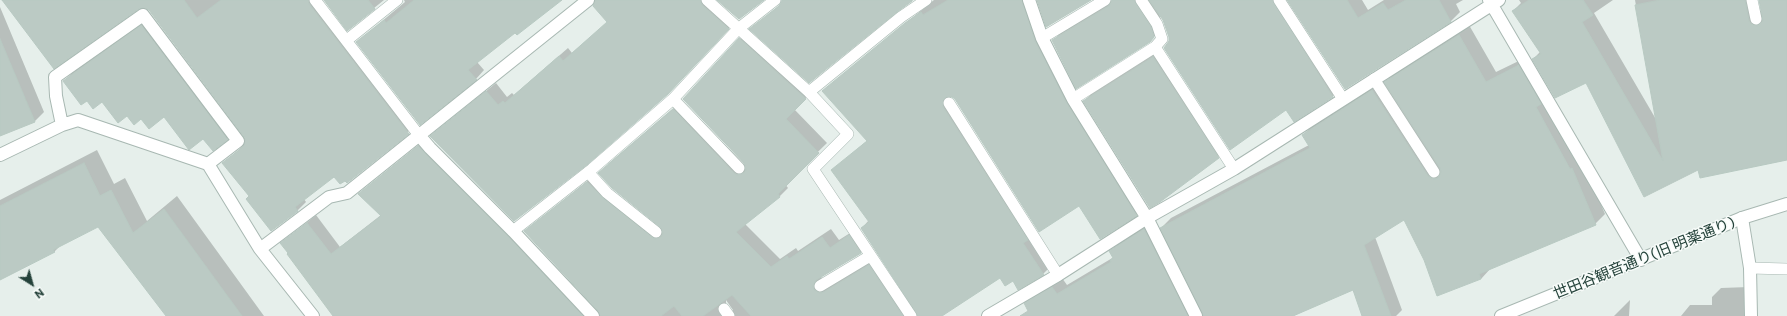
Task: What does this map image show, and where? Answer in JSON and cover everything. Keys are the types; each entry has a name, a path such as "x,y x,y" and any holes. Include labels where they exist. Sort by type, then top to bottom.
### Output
{"street":[{"path":"260,249 329,198 347,193 418,134 588,0"},
{"path":"1028,0 1042,38 1073,99 1147,218 1196,316"},
{"path":"988,316 1058,275 1147,218 1234,170 1494,2 1640,260"},
{"path":"62,125 56,96 55,78 143,15 238,141 208,164"},
{"path":"0,155 62,125 78,120 208,164 260,249 313,316"},
{"path":"418,134 430,148 513,231 593,316"},
{"name":"世田谷観音通り(旧 明薬通り)","path":"1501,316 1742,218 1787,204"},
{"path":"1742,218 1750,268 1751,316"}],"lane":[{"path":"316,0 418,134"},
{"path":"347,40 397,0"},
{"path":"707,0 809,92 848,134 813,169 911,316"},
{"path":"513,231 588,172 673,99 738,29 775,0"},
{"path":"809,92 902,17 926,0"},
{"path":"1042,38 1105,0"},
{"path":"1073,99 1154,46 1162,39 1157,24 1141,0"},
{"path":"1279,0 1343,99"},
{"path":"1752,0 1756,19"},
{"path":"1154,46 1234,170"},
{"path":"1374,79 1434,172"},
{"path":"673,99 739,168"},
{"path":"948,103 1058,275"},
{"path":"588,172 607,193 656,232"},
{"path":"820,286 870,256"},
{"path":"1750,268 1787,269"}],"building":[{"path":"2,0 184,0 197,18 221,0 308,0 309,4 409,134 347,183 345,181 340,184 334,177 295,207 298,211 271,231 246,199 249,196 222,163 243,147 245,140 244,137 149,10 143,8 139,9 54,69"},
{"path":"324,0 368,0 375,9 347,31"},
{"path":"414,0 562,0 517,35 515,33 468,70 477,80 420,125 356,42 384,20 386,23"},
{"path":"595,0 700,0 702,5 729,29 668,94 588,164 514,221 430,136 486,91 498,105 503,101 505,103 559,56 563,61 607,22 593,6"},
{"path":"717,0 764,0 739,19"},
{"path":"782,0 912,1 809,83 749,29 779,6"},
{"path":"948,0 1022,0 1035,41 1066,102 1137,216 1100,239 1079,206 1039,232 955,99 952,97 946,97 943,100 943,107 1028,240 1023,243 1044,275 1018,290 1013,281 1005,286 1000,278 942,316 918,316 861,228 869,222 831,170 867,141 822,91 905,23 921,12 923,15"},
{"path":"1037,0 1091,0 1046,27"},
{"path":"1112,0 1134,0 1151,27 1154,37 1150,42 1076,89 1052,40 1109,6"},
{"path":"1149,0 1272,0 1333,97 1294,122 1286,110 1230,150 1164,48 1169,41 1169,37 1163,20"},
{"path":"1287,0 1347,0 1358,18 1383,3 1388,10 1406,0 1439,0 1451,22 1345,89"},
{"path":"1529,0 1583,0 1593,15 1582,22 1663,161 1635,5 1660,0 1745,0 1749,21 1751,24 1757,26 1763,21 1759,0 1787,0 1787,160 1700,178 1698,170 1644,197 1586,83 1555,98 1532,59 1541,54 1512,11"},
{"path":"141,25 228,140 213,151 203,139 189,150 164,117 149,129 141,119 134,125 127,116 118,123 102,102 93,109 87,101 81,105 63,81"},
{"path":"1459,35 1486,82 1519,65 1541,104 1536,107 1570,169 1572,168 1596,225 1479,274 1481,279 1437,296 1424,260 1404,220 1364,245 1391,316 1362,316 1353,290 1293,316 1203,316 1160,228 1310,148 1302,135 1372,90 1428,176 1434,179 1438,178 1441,172 1440,168 1384,82"},
{"path":"739,38 806,99 786,119 819,153 778,194 780,197 736,232 771,267 787,256 789,259 822,237 830,248 849,235 861,253 816,280 813,286 814,290 820,293 824,292 869,265 903,316 751,316 732,295 703,316 682,316 674,306 661,316 600,316 598,311 524,231 587,182 603,198 652,237 655,239 661,237 663,233 660,227 612,188 598,173 673,109 734,173 737,175 744,173 746,170 744,163 683,99"},
{"path":"0,39 35,122 0,136"},
{"path":"1153,57 1219,158 1150,208 1083,101"},
{"path":"418,146 508,236 583,316 333,316 280,243 307,223 331,254 381,216 358,194"},
{"path":"84,163 100,196 111,190 133,233 164,209 242,316 166,316 98,227 53,250 55,252 0,280 0,206"},
{"path":"1144,229 1188,316 1020,316 1028,311 1024,303 1052,287 1057,294 1111,262 1110,260 1113,258 1109,251"}]}
